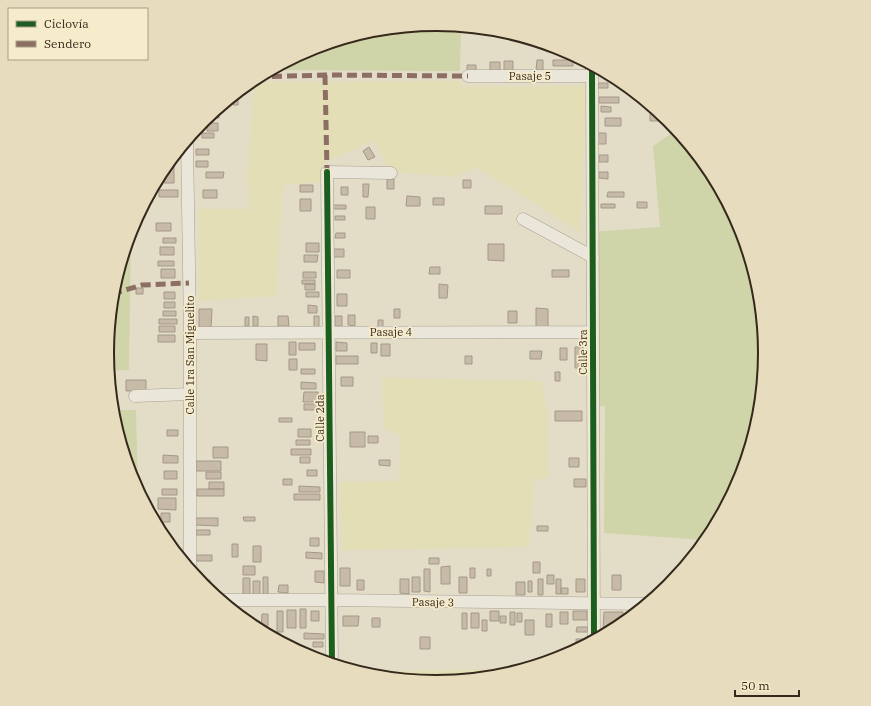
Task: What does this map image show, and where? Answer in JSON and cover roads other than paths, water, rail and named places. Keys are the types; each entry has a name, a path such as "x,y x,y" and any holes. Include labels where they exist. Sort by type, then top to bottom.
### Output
{"street":[{"name":"Pasaje 5","path":"468,76 589,70"},
{"name":"Calle 3ra","path":"592,72 594,633"},
{"name":"Calle 1ra San Miguelito","path":"187,148 190,333 190,561"},
{"name":"Calle 2da","path":"332,658 328,172 391,173"},
{"path":"523,220 593,257"},
{"name":"Pasaje 4","path":"190,333 593,332"},
{"path":"135,396 190,394"},
{"name":"Pasaje 3","path":"229,600 637,604"}]}
